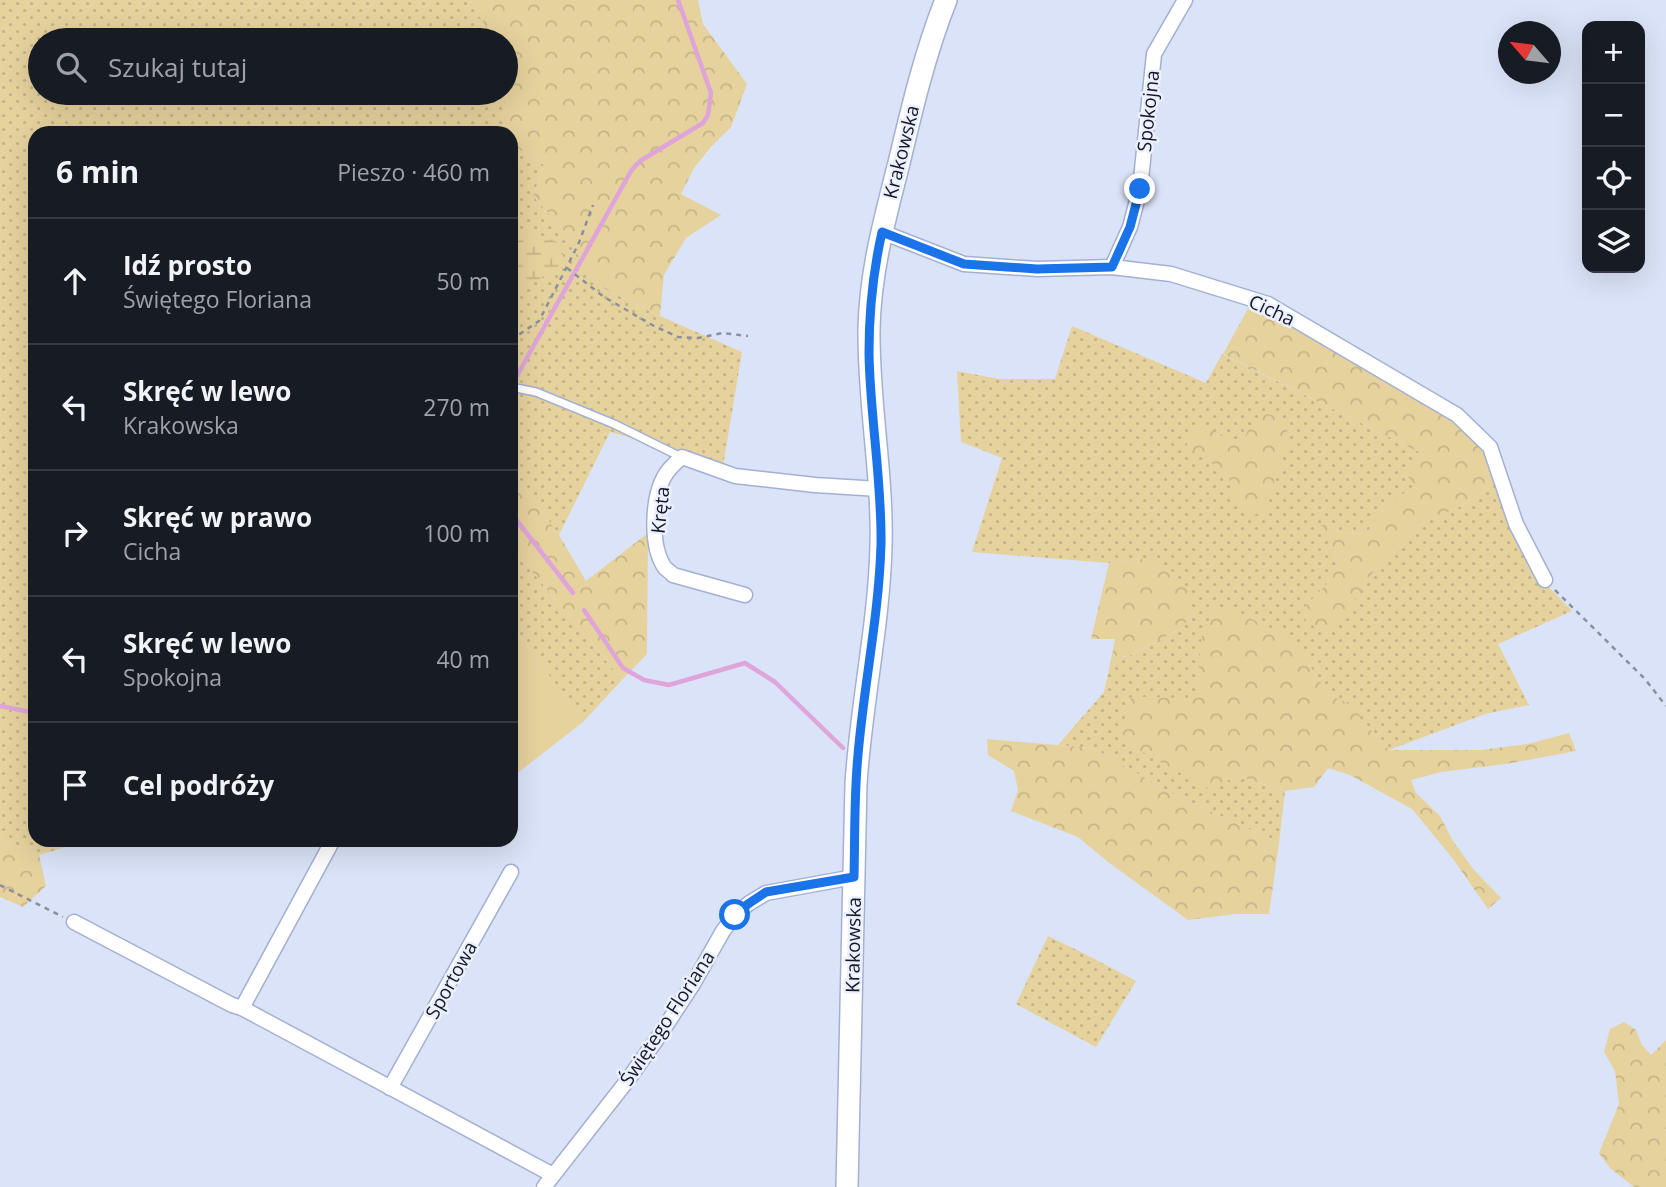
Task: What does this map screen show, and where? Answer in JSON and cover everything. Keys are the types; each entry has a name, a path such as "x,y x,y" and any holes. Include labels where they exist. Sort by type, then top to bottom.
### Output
{"street":[{"name":"Krakowska","path":"847,1187 858,754 878,591 881,543 869,328 873,281 882,232 922,71 946,0"},
{"name":"Spokojna","path":"1112,267 1130,227 1140,189 1154,54 1185,0"},
{"name":"Cicha","path":"882,232 964,264 1037,269 1112,267 1171,274 1268,303 1457,415 1490,447 1516,524 1545,580"},
{"path":"682,457 735,476 879,489"},
{"name":"Kręta","path":"682,457 670,467 658,493 655,540 665,568 674,575 745,595"},
{"path":"242,1008 329,847"},
{"name":"Sportowa","path":"390,1088 511,872"},
{"name":"Świętego Floriana","path":"544,1187 627,1082 693,984 735,915 766,892 854,877"},
{"path":"74,922 242,1008 554,1175"}],"lane":[{"path":"518,388 536,392 614,424 682,457"}],"path":[{"path":"518,335 539,321 567,268 593,205"},
{"path":"567,268 604,297 678,337 698,338 722,333 748,336"},
{"path":"1545,580 1645,680 1666,706"},
{"path":"0,885 74,922"}],"green space":[{"path":"0,0 471,0 487,28 28,28 28,105 504,105 509,126 28,126 28,847 66,847 39,855 0,840"},
{"path":"471,0 698,0 703,24 747,84 731,127 694,168 681,194 721,215 686,238 664,275 660,316 603,288 584,266 566,233 533,196 544,165 518,149 518,126 509,126 504,105 518,105 518,28 487,28"},
{"path":"518,149 544,165 533,196 566,233 584,266 603,288 742,352 723,466 610,432 559,535 518,477"},
{"path":"525,229 562,244 564,264 524,289 518,286 518,234"},
{"path":"1250,305 1408,389 1468,430 1487,452 1494,473 1483,493 1414,528 1367,579 1341,617 1322,633 1305,619 1305,607 1332,578 1339,563 1318,528 1327,522 1342,533 1366,534 1384,508 1415,485 1404,472 1419,452 1223,354"},
{"path":"1072,326 1206,383 1222,354 1420,452 1416,485 1384,508 1366,534 1342,533 1327,522 1330,544 1339,563 1332,578 1305,607 1357,597 1367,579 1414,528 1483,493 1494,473 1538,576 1572,611 1498,644 1529,705 1485,714 1389,750 1353,707 1329,695 1304,657 1198,673 1200,699 1131,697 1120,739 1160,761 1238,776 1285,791 1279,843 1173,794 1093,748 1058,745 1104,692 1112,655 1127,657 1184,627 1141,559 1109,563 972,552 1002,458 961,442 957,371 999,379 1055,379"},
{"path":"1265,413 1278,417 1290,435 1265,509 1251,517 1233,495 1228,474 1186,447 1196,423 1242,444 1249,428"},
{"path":"518,477 559,535 586,581 648,533 647,654 622,680 518,554"},
{"path":"518,554 622,680 583,722 518,633"},
{"path":"1141,559 1169,568 1185,585 1192,606 1184,627 1127,657 1112,655 1115,639 1091,639 1109,563"},
{"path":"1214,610 1237,612 1280,633 1304,657 1329,695 1353,706 1389,750 1480,750 1528,744 1569,733 1576,751 1441,772 1411,780 1416,793 1440,816 1453,841 1474,870 1501,898 1488,909 1453,859 1412,809 1350,775 1328,768 1314,787 1285,791 1238,776 1209,789 1119,739 1131,697 1199,698 1198,673 1202,634"},
{"path":"518,633 583,722 518,773"},
{"path":"987,739 1093,748 1173,794 1279,843 1269,914 1236,914 1188,920 1078,837 1011,811 1018,790 1014,771 988,755"},
{"path":"0,840 39,855 46,886 23,907 0,897"},
{"path":"1048,936 1136,981 1096,1047 1016,1004"},
{"path":"1624,1022 1636,1030 1642,1045 1651,1055 1666,1040 1666,1187 1634,1187 1610,1168 1599,1153 1619,1104 1615,1071 1604,1052 1610,1029"}],"waterway":[{"path":"518,374 631,171 640,161 703,123 708,115 711,93 678,0"},
{"path":"518,522 573,593"},
{"path":"584,610 623,668 644,680 669,685 745,663 775,682 843,748"},
{"path":"0,706 28,712"}],"route":[{"path":"735,915 766,892 854,877 858,754 875,619 881,543 869,328 873,281 882,232 964,264 1037,269 1112,267 1130,227 1140,189"}]}
